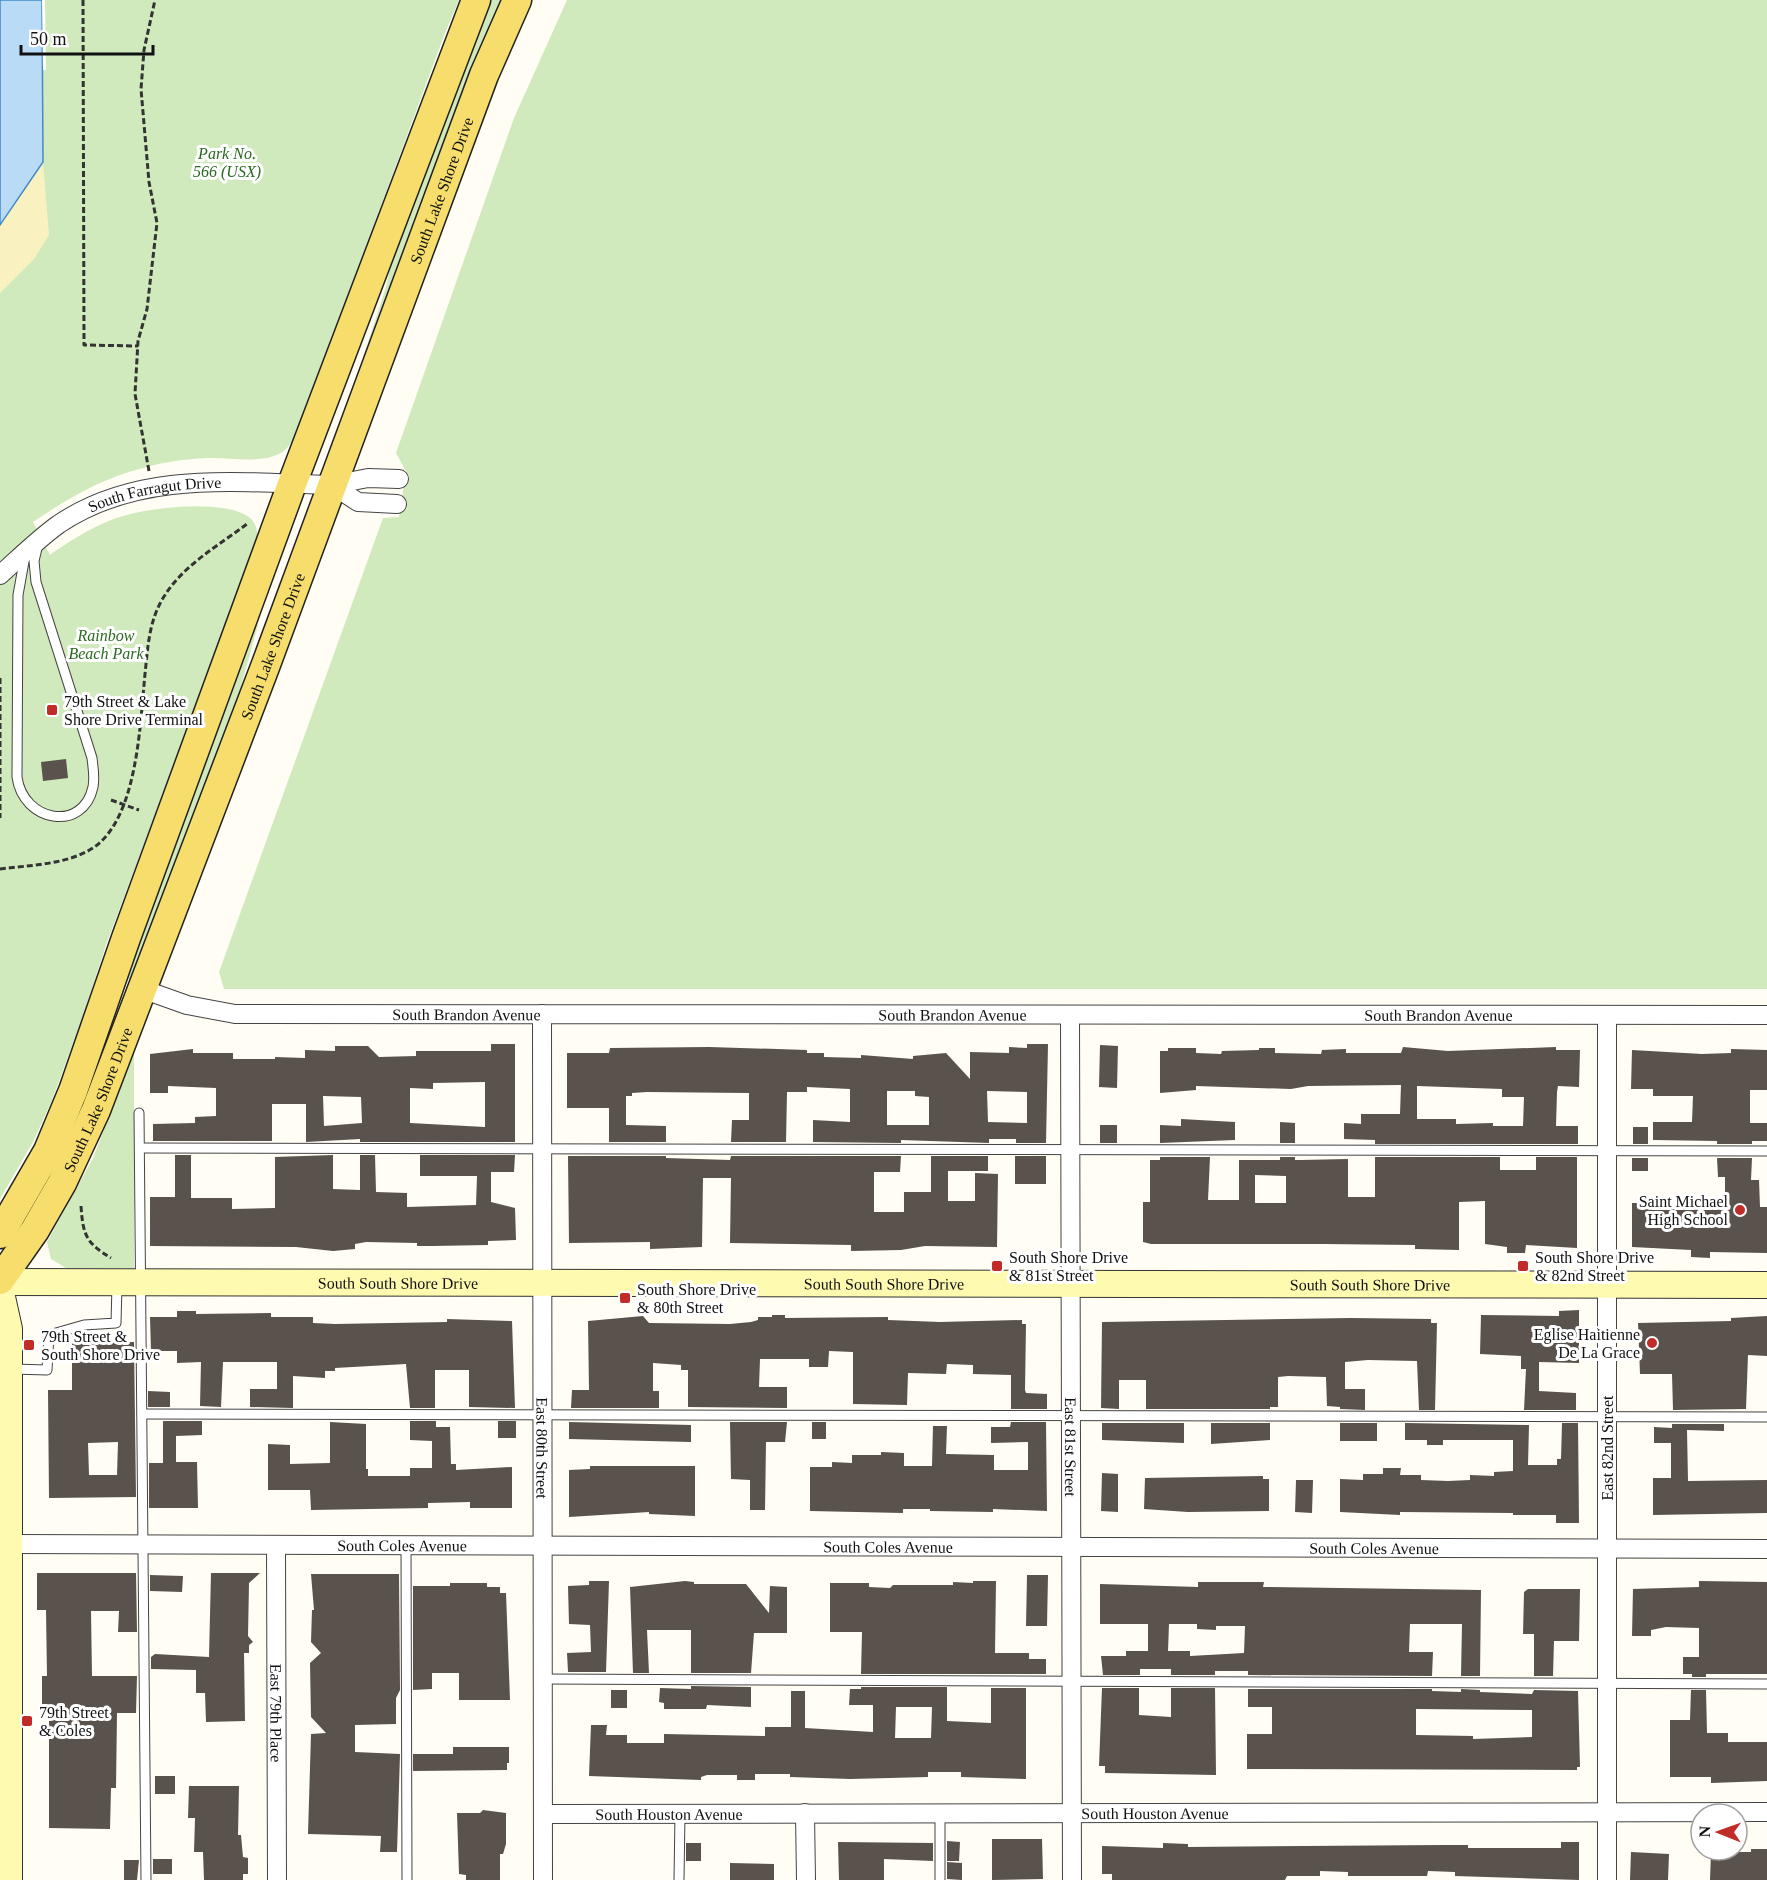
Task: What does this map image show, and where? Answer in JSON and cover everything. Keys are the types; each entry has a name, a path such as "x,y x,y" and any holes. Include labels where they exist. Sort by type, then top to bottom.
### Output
{"main road":[{"name":"South Lake Shore Drive","path":"0,1234 43,1161 73,1091 126,938 292,484 476,0"},
{"name":"South Lake Shore Drive","path":"0,1281 39,1223 80,1147 332,485 480,86 517,0"}],"street":[{"name":"South Farragut Drive","path":"0,575 32,546 86,509 153,487 206,481 332,485 368,478 399,479"},
{"path":"332,485 358,502 397,504"},
{"name":"South Brandon Avenue","path":"141,989 187,1005 235,1014 1767,1015"},
{"name":"East 80th Street","path":"542,1014 543,1880"},
{"name":"East 81st Street","path":"1070,1015 1072,1880"},
{"name":"East 82nd Street","path":"1606,1015 1607,1880"},
{"name":"South South Shore Drive","path":"0,1281 123,1274 542,1283 1767,1285"},
{"path":"0,1288 9,1329 4,1457 9,1544 5,1757 9,1880"},
{"name":"South Coles Avenue","path":"9,1544 1767,1549"},
{"name":"East 79th Place","path":"276,1545 277,1880"},
{"name":"South Houston Avenue","path":"543,1814 1767,1812"},
{"path":"805,1813 806,1880"}],"lane":[{"path":"32,546 36,582 92,758 94,775 93,788 80,808 59,817 47,816 30,806 19,789 17,777 18,595 32,546"},
{"path":"9,1369 47,1370 49,1335 84,1325 116,1323 140,1148 139,1113"},
{"path":"140,1148 1767,1151"},
{"path":"123,1274 142,1414 146,1880"},
{"path":"142,1414 1767,1417"},
{"path":"406,1545 407,1880"},
{"path":"543,1679 1767,1684"},
{"path":"940,1813 940,1880"},
{"path":"679,1880 680,1814"}],"path":[{"path":"83,0 84,345 138,346"},
{"path":"153,487 135,394 138,346 147,309 157,223 145,147 141,89 144,50 155,0"},
{"path":"0,869 68,859 94,847 124,805 141,711 149,628 164,596 180,576 247,524"},
{"path":"0,678 0,818"},
{"path":"111,800 139,810"},
{"path":"81,1206 85,1234 92,1247 123,1274"}],"green space":[{"path":"42,0 459,0 295,438 290,445 279,454 262,459 190,459 128,472 85,490 33,522 50,555 79,536 111,520 142,512 182,507 202,506 238,512 252,520 258,539 106,945 52,1100 33,1142 0,1199 0,225 43,162"},
{"path":"487,0 506,0 365,371 359,370 386,287 401,222"},
{"path":"567,0 1767,0 1767,989 224,989 219,972 383,518 399,517 406,471 396,453 514,118"},
{"path":"252,623 258,625 224,747 135,982 128,979 144,914"},
{"path":"134,1051 134,1268 66,1268 51,1259 47,1242 93,1158"}],"sand":[{"path":"43,162 49,235 34,259 0,293 0,225"}],"water":[{"path":"0,0 42,0 43,162 0,225"}],"pier":[{"path":"42,0 45,0 46,70 43,70"}],"building":[{"path":"66,759 68,778 43,781 41,762"},
{"path":"491,1044 515,1044 515,1142 360,1142 360,1139 306,1142 306,1104 272,1104 272,1141 153,1141 153,1124 195,1123 195,1117 216,1116 216,1088 168,1086 168,1093 150,1093 150,1054 193,1049 193,1053 233,1053 233,1059 305,1058 305,1050 335,1051 335,1046 368,1046 379,1057 416,1056 416,1051 491,1051","holes":["485,1082 485,1127 410,1123 410,1088 433,1089 433,1083","323,1096 361,1097 362,1123 324,1126"]},
{"path":"1027,1044 1048,1044 1046,1143 1016,1143 1016,1139 989,1139 989,1143 901,1140 901,1143 813,1142 813,1120 850,1122 850,1089 807,1087 807,1092 787,1092 786,1142 731,1142 732,1120 749,1120 749,1093 647,1092 632,1093 632,1096 626,1096 626,1125 666,1126 666,1142 609,1142 609,1108 567,1108 567,1053 609,1053 610,1048 709,1047 807,1050 807,1053 824,1053 824,1057 861,1058 861,1055 913,1059 913,1056 946,1053 970,1079 970,1052 1009,1053 1009,1047 1027,1048","holes":["887,1091 915,1091 915,1096 929,1097 929,1125 887,1125","987,1091 1027,1092 1027,1123 988,1122"]},
{"path":"1100,1045 1118,1046 1117,1088 1099,1087"},
{"path":"1403,1047 1448,1051 1556,1047 1556,1050 1580,1050 1579,1087 1558,1086 1556,1126 1578,1126 1578,1144 1375,1144 1375,1140 1344,1139 1344,1123 1361,1124 1361,1114 1400,1114 1401,1085 1308,1086 1291,1089 1196,1086 1196,1090 1160,1093 1160,1051 1168,1051 1168,1048 1196,1048 1196,1053 1221,1054 1222,1051 1259,1050 1259,1048 1275,1048 1275,1053 1321,1054 1322,1050 1346,1049 1346,1053 1401,1053","holes":["1417,1086 1502,1089 1502,1097 1524,1097 1523,1126 1493,1126 1493,1123 1456,1124 1456,1119 1417,1119"]},
{"path":"1731,1049 1767,1050 1767,1090 1750,1090 1750,1123 1767,1123 1767,1141 1752,1141 1752,1144 1717,1144 1717,1141 1653,1140 1653,1122 1692,1122 1693,1096 1653,1096 1653,1089 1631,1089 1632,1050 1702,1054 1731,1053"},
{"path":"1181,1119 1235,1122 1235,1140 1160,1143 1160,1125 1181,1126"},
{"path":"1280,1122 1295,1123 1295,1143 1280,1143"},
{"path":"1100,1125 1117,1125 1117,1143 1100,1143"},
{"path":"1633,1127 1648,1127 1648,1144 1633,1144"},
{"path":"175,1155 191,1155 191,1198 232,1198 232,1209 275,1208 275,1157 333,1155 333,1189 360,1190 360,1155 375,1155 376,1192 407,1193 407,1207 476,1205 477,1176 420,1176 420,1155 515,1155 514,1172 491,1172 491,1202 515,1208 516,1240 488,1241 488,1245 433,1246 417,1246 417,1243 366,1242 355,1244 355,1249 333,1251 296,1247 150,1246 150,1197 175,1197"},
{"path":"568,1156 666,1156 666,1158 730,1160 731,1156 901,1156 900,1172 874,1172 874,1212 904,1212 904,1192 931,1192 931,1156 988,1156 988,1171 948,1171 948,1201 975,1201 975,1173 998,1174 997,1247 925,1246 901,1250 851,1251 851,1245 730,1243 731,1178 703,1178 702,1247 650,1249 650,1242 569,1243"},
{"path":"1015,1156 1046,1156 1046,1184 1015,1184"},
{"path":"1160,1157 1210,1157 1208,1200 1239,1200 1239,1160 1280,1160 1280,1157 1295,1157 1295,1160 1348,1159 1348,1197 1375,1197 1375,1157 1500,1157 1500,1170 1536,1170 1536,1157 1577,1157 1577,1248 1526,1245 1525,1253 1507,1253 1507,1247 1485,1244 1485,1201 1459,1202 1459,1250 1415,1249 1415,1245 1151,1244 1143,1242 1143,1202 1150,1202 1150,1160 1160,1160","holes":["1255,1175 1286,1176 1286,1203 1255,1203"]},
{"path":"1632,1158 1648,1158 1648,1171 1632,1171"},
{"path":"1717,1158 1752,1158 1751,1180 1759,1180 1760,1207 1767,1207 1767,1253 1710,1252 1710,1258 1691,1257 1691,1250 1632,1247 1632,1203 1670,1203 1670,1208 1725,1209 1725,1177 1718,1177"},
{"path":"1579,1310 1579,1363 1539,1362 1539,1391 1576,1393 1576,1410 1524,1410 1526,1369 1521,1369 1521,1356 1480,1354 1481,1315 1559,1316 1559,1311"},
{"path":"177,1311 196,1311 196,1314 271,1313 271,1317 313,1317 313,1323 335,1324 447,1322 447,1319 512,1321 515,1408 469,1407 469,1370 435,1370 435,1408 410,1408 406,1364 335,1368 335,1371 325,1371 325,1378 293,1376 293,1408 250,1407 250,1389 277,1389 277,1362 223,1362 221,1407 200,1406 201,1362 177,1363 177,1351 151,1351 150,1317 177,1317"},
{"path":"772,1315 785,1315 785,1318 888,1317 888,1320 940,1322 1022,1320 1022,1324 1026,1324 1025,1390 1026,1393 1047,1394 1047,1409 1011,1409 1011,1375 973,1374 973,1365 947,1364 946,1374 908,1373 907,1405 853,1404 853,1352 829,1351 828,1367 809,1367 809,1359 760,1359 759,1387 787,1387 787,1408 688,1407 688,1370 681,1370 681,1365 653,1363 653,1391 659,1391 659,1408 571,1408 572,1390 589,1390 588,1321 643,1316 649,1323 730,1324 751,1322 758,1320 758,1317 772,1317"},
{"path":"1767,1316 1767,1356 1748,1355 1746,1409 1673,1410 1672,1374 1640,1374 1638,1323 1731,1321 1731,1318"},
{"path":"1431,1319 1431,1323 1437,1323 1435,1410 1419,1410 1417,1361 1368,1360 1345,1362 1345,1389 1365,1389 1365,1410 1327,1406 1326,1377 1288,1376 1278,1377 1278,1407 1270,1407 1270,1409 1146,1409 1146,1380 1119,1380 1119,1409 1101,1408 1102,1322"},
{"path":"72,1335 87,1335 87,1343 134,1342 136,1497 49,1498 48,1390 72,1390","holes":["118,1442 117,1475 89,1475 88,1443"]},
{"path":"148,1391 170,1392 170,1407 148,1407"},
{"path":"163,1421 202,1421 202,1435 176,1436 176,1462 197,1462 198,1508 149,1508 149,1463 163,1463"},
{"path":"410,1421 436,1421 436,1427 450,1427 451,1464 456,1464 456,1470 512,1467 512,1508 470,1508 470,1502 428,1503 428,1508 311,1510 310,1490 268,1490 268,1444 290,1445 290,1464 330,1463 330,1422 366,1424 368,1476 410,1476 410,1468 432,1468 432,1441 410,1440"},
{"path":"498,1421 516,1421 516,1438 498,1438"},
{"path":"569,1422 691,1425 691,1442 569,1439"},
{"path":"730,1422 787,1422 785,1442 766,1442 765,1510 750,1510 750,1480 731,1479"},
{"path":"812,1422 826,1422 826,1439 812,1439"},
{"path":"1011,1422 1046,1422 1047,1511 903,1509 903,1513 810,1511 810,1467 832,1467 832,1462 852,1463 852,1455 881,1455 881,1452 904,1453 904,1466 932,1466 933,1426 947,1426 946,1454 994,1455 994,1470 1028,1470 1028,1442 991,1443 991,1427 1010,1427"},
{"path":"1102,1423 1184,1423 1184,1443 1102,1440"},
{"path":"1211,1423 1270,1423 1270,1440 1211,1444"},
{"path":"1340,1423 1377,1423 1377,1441 1340,1441"},
{"path":"1405,1423 1529,1425 1528,1465 1557,1465 1557,1459 1561,1459 1562,1423 1578,1423 1579,1523 1556,1523 1556,1515 1513,1515 1513,1513 1400,1512 1400,1515 1340,1512 1340,1479 1363,1480 1363,1474 1383,1474 1383,1468 1401,1468 1400,1475 1421,1475 1421,1480 1448,1481 1470,1480 1470,1475 1494,1476 1494,1472 1513,1471 1513,1440 1443,1440 1443,1445 1427,1445 1427,1440 1405,1440"},
{"path":"1672,1424 1724,1424 1724,1431 1687,1430 1688,1481 1767,1480 1767,1513 1653,1515 1653,1478 1671,1478 1671,1443 1654,1443 1654,1427 1672,1428"},
{"path":"590,1466 695,1466 695,1516 649,1514 649,1512 569,1517 569,1470 590,1469"},
{"path":"1102,1473 1118,1474 1118,1512 1101,1511"},
{"path":"1263,1476 1263,1479 1269,1479 1269,1511 1188,1512 1144,1509 1145,1478"},
{"path":"1296,1480 1313,1480 1312,1513 1295,1512"},
{"path":"37,1573 136,1573 137,1632 118,1632 119,1611 91,1611 92,1676 137,1676 136,1713 117,1713 116,1788 111,1788 110,1829 49,1828 49,1713 42,1713 42,1676 47,1676 46,1610 37,1610"},
{"path":"211,1573 260,1573 249,1583 248,1636 253,1642 249,1645 249,1653 244,1653 245,1721 206,1722 205,1693 196,1693 196,1670 151,1669 151,1657 155,1654 209,1657"},
{"path":"311,1574 399,1574 400,1690 396,1698 396,1724 355,1725 355,1752 400,1754 397,1852 380,1852 381,1836 308,1834 311,1734 326,1733 311,1717 310,1663 321,1653 311,1642 312,1610 314,1610"},
{"path":"150,1575 183,1576 182,1592 150,1591"},
{"path":"1027,1575 1048,1575 1047,1626 1026,1626"},
{"path":"589,1581 609,1581 606,1672 568,1672 567,1653 591,1652 590,1625 569,1624 568,1586 589,1585"},
{"path":"973,1581 996,1581 995,1653 1029,1653 1029,1659 1046,1659 1046,1674 861,1674 862,1632 830,1632 830,1583 869,1583 869,1587 890,1588 893,1585 953,1585 953,1582 973,1583"},
{"path":"1699,1581 1767,1582 1767,1674 1706,1674 1706,1677 1692,1677 1692,1674 1683,1674 1683,1657 1699,1657 1699,1628 1666,1627 1651,1630 1651,1636 1632,1636 1633,1589 1699,1587"},
{"path":"694,1582 694,1584 746,1584 769,1613 770,1586 787,1587 787,1633 754,1633 751,1673 691,1673 691,1630 647,1630 649,1673 633,1673 630,1587"},
{"path":"1198,1582 1264,1582 1263,1587 1481,1590 1480,1676 1461,1676 1462,1624 1410,1624 1409,1652 1433,1652 1432,1676 1248,1675 1248,1671 1215,1671 1215,1675 1171,1675 1171,1669 1140,1669 1140,1675 1103,1675 1101,1656 1126,1656 1126,1651 1148,1651 1148,1624 1100,1624 1100,1584 1198,1587","holes":["1169,1624 1197,1624 1197,1629 1216,1630 1216,1626 1245,1626 1244,1653 1190,1656 1190,1651 1168,1651"]},
{"path":"450,1583 487,1583 487,1587 500,1587 500,1593 506,1593 510,1700 459,1700 459,1673 432,1673 432,1689 413,1690 413,1586 450,1586"},
{"path":"1528,1589 1580,1589 1579,1641 1554,1641 1553,1676 1534,1676 1534,1634 1523,1634 1524,1592"},
{"path":"691,1686 751,1687 751,1707 707,1705 706,1709 664,1709 664,1703 659,1702 660,1688 691,1689"},
{"path":"861,1687 947,1687 947,1721 991,1723 991,1688 1026,1688 1026,1779 961,1777 961,1772 928,1772 928,1777 850,1779 790,1777 790,1774 755,1774 755,1780 737,1780 737,1775 707,1775 701,1777 701,1780 589,1776 591,1725 607,1725 606,1735 627,1735 627,1743 664,1743 664,1734 765,1736 765,1727 791,1727 791,1691 805,1691 805,1728 873,1732 873,1705 849,1705 850,1689 861,1689","holes":["896,1707 932,1707 931,1738 895,1738"]},
{"path":"1102,1688 1139,1688 1139,1715 1171,1717 1171,1688 1215,1688 1216,1775 1105,1773 1105,1766 1099,1766"},
{"path":"1248,1689 1432,1689 1432,1691 1461,1692 1461,1689 1532,1694 1534,1690 1578,1691 1580,1767 1577,1767 1577,1770 1247,1769 1247,1734 1272,1734 1272,1707 1248,1707","holes":["1416,1709 1532,1710 1532,1737 1473,1739 1473,1736 1416,1735"]},
{"path":"611,1690 627,1690 627,1708 611,1708"},
{"path":"1691,1690 1706,1690 1707,1733 1728,1733 1728,1742 1767,1742 1767,1781 1711,1783 1711,1777 1670,1777 1670,1720 1690,1720"},
{"path":"453,1747 509,1747 507,1770 413,1771 413,1754 453,1754"},
{"path":"155,1776 175,1776 175,1794 155,1794"},
{"path":"189,1786 239,1786 238,1835 241,1835 243,1857 248,1858 248,1874 243,1874 243,1880 204,1880 203,1852 194,1852 195,1818 188,1818"},
{"path":"483,1810 506,1813 506,1844 503,1854 500,1854 500,1880 466,1880 466,1875 459,1874 457,1813 480,1813"},
{"path":"992,1839 1042,1839 1043,1879 992,1880"},
{"path":"947,1841 960,1842 959,1861 947,1861"},
{"path":"838,1842 933,1843 933,1861 884,1859 884,1880 839,1880"},
{"path":"1561,1842 1579,1842 1579,1880 1455,1876 1455,1872 1428,1871 1427,1876 1348,1876 1348,1872 1320,1871 1320,1876 1287,1876 1285,1880 1112,1880 1112,1874 1102,1874 1102,1846 1163,1848 1163,1843 1188,1844 1188,1847 1468,1845 1468,1848 1561,1848"},
{"path":"686,1843 701,1843 701,1861 686,1861"},
{"path":"1751,1849 1767,1849 1767,1880 1710,1880 1711,1862 1749,1862 1749,1852"},
{"path":"1631,1852 1669,1854 1668,1880 1630,1880"},
{"path":"153,1859 172,1859 172,1874 153,1874"},
{"path":"124,1860 139,1860 137,1880 124,1880"},
{"path":"947,1862 962,1863 962,1880 947,1879"},
{"path":"730,1863 774,1864 774,1880 730,1880"}],"place":[{"name":"79th Street & Lake Shore Drive Terminal","path":"52,710"},
{"name":"Saint Michael High School","path":"1740,1210"},
{"name":"South Shore Drive & 81st Street","path":"997,1266"},
{"name":"South Shore Drive & 82nd Street","path":"1523,1266"},
{"name":"South Shore Drive & 80th Street","path":"625,1298"},
{"name":"Eglise Haitienne De La Grace","path":"1652,1343"},
{"name":"79th Street & South Shore Drive","path":"29,1345"},
{"name":"79th Street & Coles","path":"27,1721"}],"park label":[{"name":"Park No. 566 (USX)","path":"227,162"},
{"name":"Rainbow Beach Park","path":"106,644"}]}
